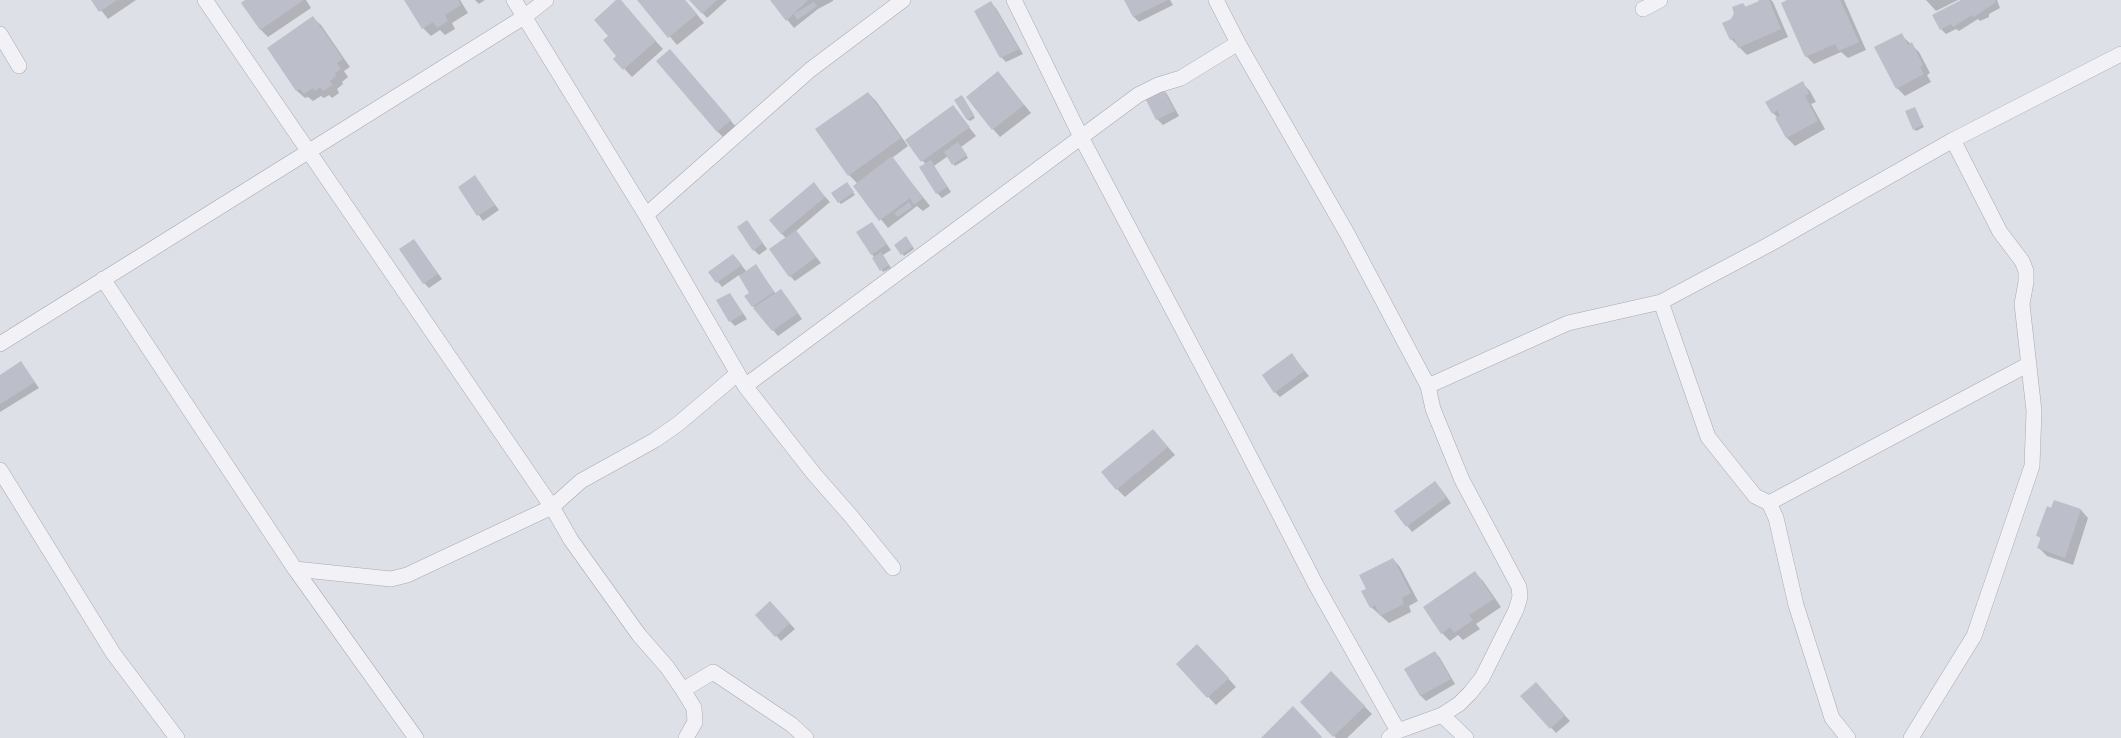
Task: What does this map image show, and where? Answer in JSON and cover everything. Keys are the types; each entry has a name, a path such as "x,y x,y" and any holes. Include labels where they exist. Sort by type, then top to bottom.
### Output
{"street":[{"path":"205,0 307,152 552,507 571,540 639,635 683,690 694,708 695,722 686,738"},
{"path":"514,0 646,215 741,380 814,474 893,568"},
{"path":"0,344 524,17 546,0"},
{"path":"646,215 810,70 903,0"},
{"path":"1014,0 1081,137 1234,424 1393,735 1442,715 1459,704 1482,678 1516,610 1520,598 1519,587 1462,480 1433,409 1428,386 1348,235 1238,44 1216,0"},
{"path":"1643,9 1660,0"},
{"path":"0,34 19,66"},
{"path":"295,569 391,578 407,575 552,507 581,481 655,440 741,380 1138,95 1158,85 1181,78 1238,44"},
{"path":"1428,386 1568,323 1661,302 1770,244 1953,140 2121,54"},
{"path":"1911,738 1974,636 2032,466 2034,411 2022,304 2026,282 2022,261 2000,232 1953,140"},
{"path":"103,279 295,569 416,738"},
{"path":"1661,302 1708,437 1755,496 1769,502 1776,518 1796,605 1832,718 1848,738"},
{"path":"1769,502 2029,364"},
{"path":"0,470 113,653 177,738"},
{"path":"683,690 713,672 792,725 806,738"},
{"path":"1442,715 1466,738"}],"building":[{"path":"91,0 117,0 99,12"},
{"path":"245,0 304,0 260,30 241,3"},
{"path":"404,0 458,0 461,5 445,15 448,21 437,28 433,22 422,29"},
{"path":"616,0 621,0 656,41 623,70 613,59 616,56 603,40 608,36 594,20"},
{"path":"637,0 685,0 697,14 668,38"},
{"path":"689,0 717,0 702,14"},
{"path":"770,0 808,0 786,21"},
{"path":"1124,0 1168,0 1133,17"},
{"path":"1758,0 1769,0 1781,29 1738,48 1734,38 1730,40 1722,23 1731,19 1734,13 1732,7 1743,3 1745,7"},
{"path":"1787,0 1840,0 1859,42 1839,51 1835,44 1805,57 1781,3"},
{"path":"1961,0 1995,0 1996,2 1974,17 1972,15 1953,27 1951,24 1940,30 1932,15"},
{"path":"991,1 1019,49 1000,58 974,11"},
{"path":"814,2 817,6 797,20 794,14"},
{"path":"313,16 343,59 337,63 341,69 335,73 336,76 330,81 333,85 323,91 320,87 315,91 313,88 304,94 300,89 296,91 267,48"},
{"path":"1902,33 1908,45 1912,42 1923,65 1920,67 1924,74 1896,89 1874,47"},
{"path":"670,49 731,120 717,132 656,61"},
{"path":"998,71 1024,105 992,130 966,97"},
{"path":"1803,81 1809,94 1805,96 1818,121 1786,138 1775,118 1780,116 1777,110 1772,114 1765,102"},
{"path":"1162,87 1175,111 1156,120 1144,96"},
{"path":"868,92 901,138 848,176 815,129"},
{"path":"962,95 974,115 967,120 954,100"},
{"path":"953,105 970,127 921,162 905,140"},
{"path":"1915,107 1923,125 1913,130 1905,111"},
{"path":"958,142 967,155 952,165 944,152"},
{"path":"892,156 923,198 914,205 910,198 879,221 853,186"},
{"path":"931,160 947,187 936,194 919,167"},
{"path":"475,175 495,205 477,216 458,187"},
{"path":"814,182 825,197 781,234 769,220"},
{"path":"847,182 854,192 838,203 831,193"},
{"path":"909,202 912,207 898,217 894,213"},
{"path":"747,220 763,243 753,251 737,227"},
{"path":"872,222 887,244 871,255 856,232"},
{"path":"796,230 816,257 789,277 769,249"},
{"path":"906,236 913,247 901,255 894,245"},
{"path":"414,239 438,274 423,284 399,249"},
{"path":"881,252 889,265 880,271 872,258"},
{"path":"733,254 742,265 716,283 708,272"},
{"path":"756,264 774,292 752,307 744,296 749,293 739,276"},
{"path":"781,289 798,313 772,331 753,308"},
{"path":"730,293 743,314 729,322 716,300"},
{"path":"1292,353 1304,371 1274,393 1262,375"},
{"path":"21,361 35,382 0,404 0,375"},
{"path":"1153,429 1168,447 1116,490 1101,472"},
{"path":"1435,481 1447,497 1406,527 1394,511"},
{"path":"2054,500 2081,509 2065,558 2037,548 2041,537 2036,536 2047,506 2051,508"},
{"path":"1393,558 1411,593 1402,598 1404,604 1380,616 1375,605 1370,608 1361,591 1366,589 1359,575"},
{"path":"1475,571 1494,599 1469,615 1473,620 1454,633 1450,627 1441,634 1423,607"},
{"path":"770,601 790,623 775,637 755,615"},
{"path":"1197,644 1229,678 1207,698 1176,664"},
{"path":"1435,651 1451,679 1420,696 1404,669"},
{"path":"1331,671 1365,706 1333,737 1300,702"},
{"path":"1536,682 1565,715 1550,729 1520,696"},
{"path":"1293,706 1321,738 1261,738"}]}
